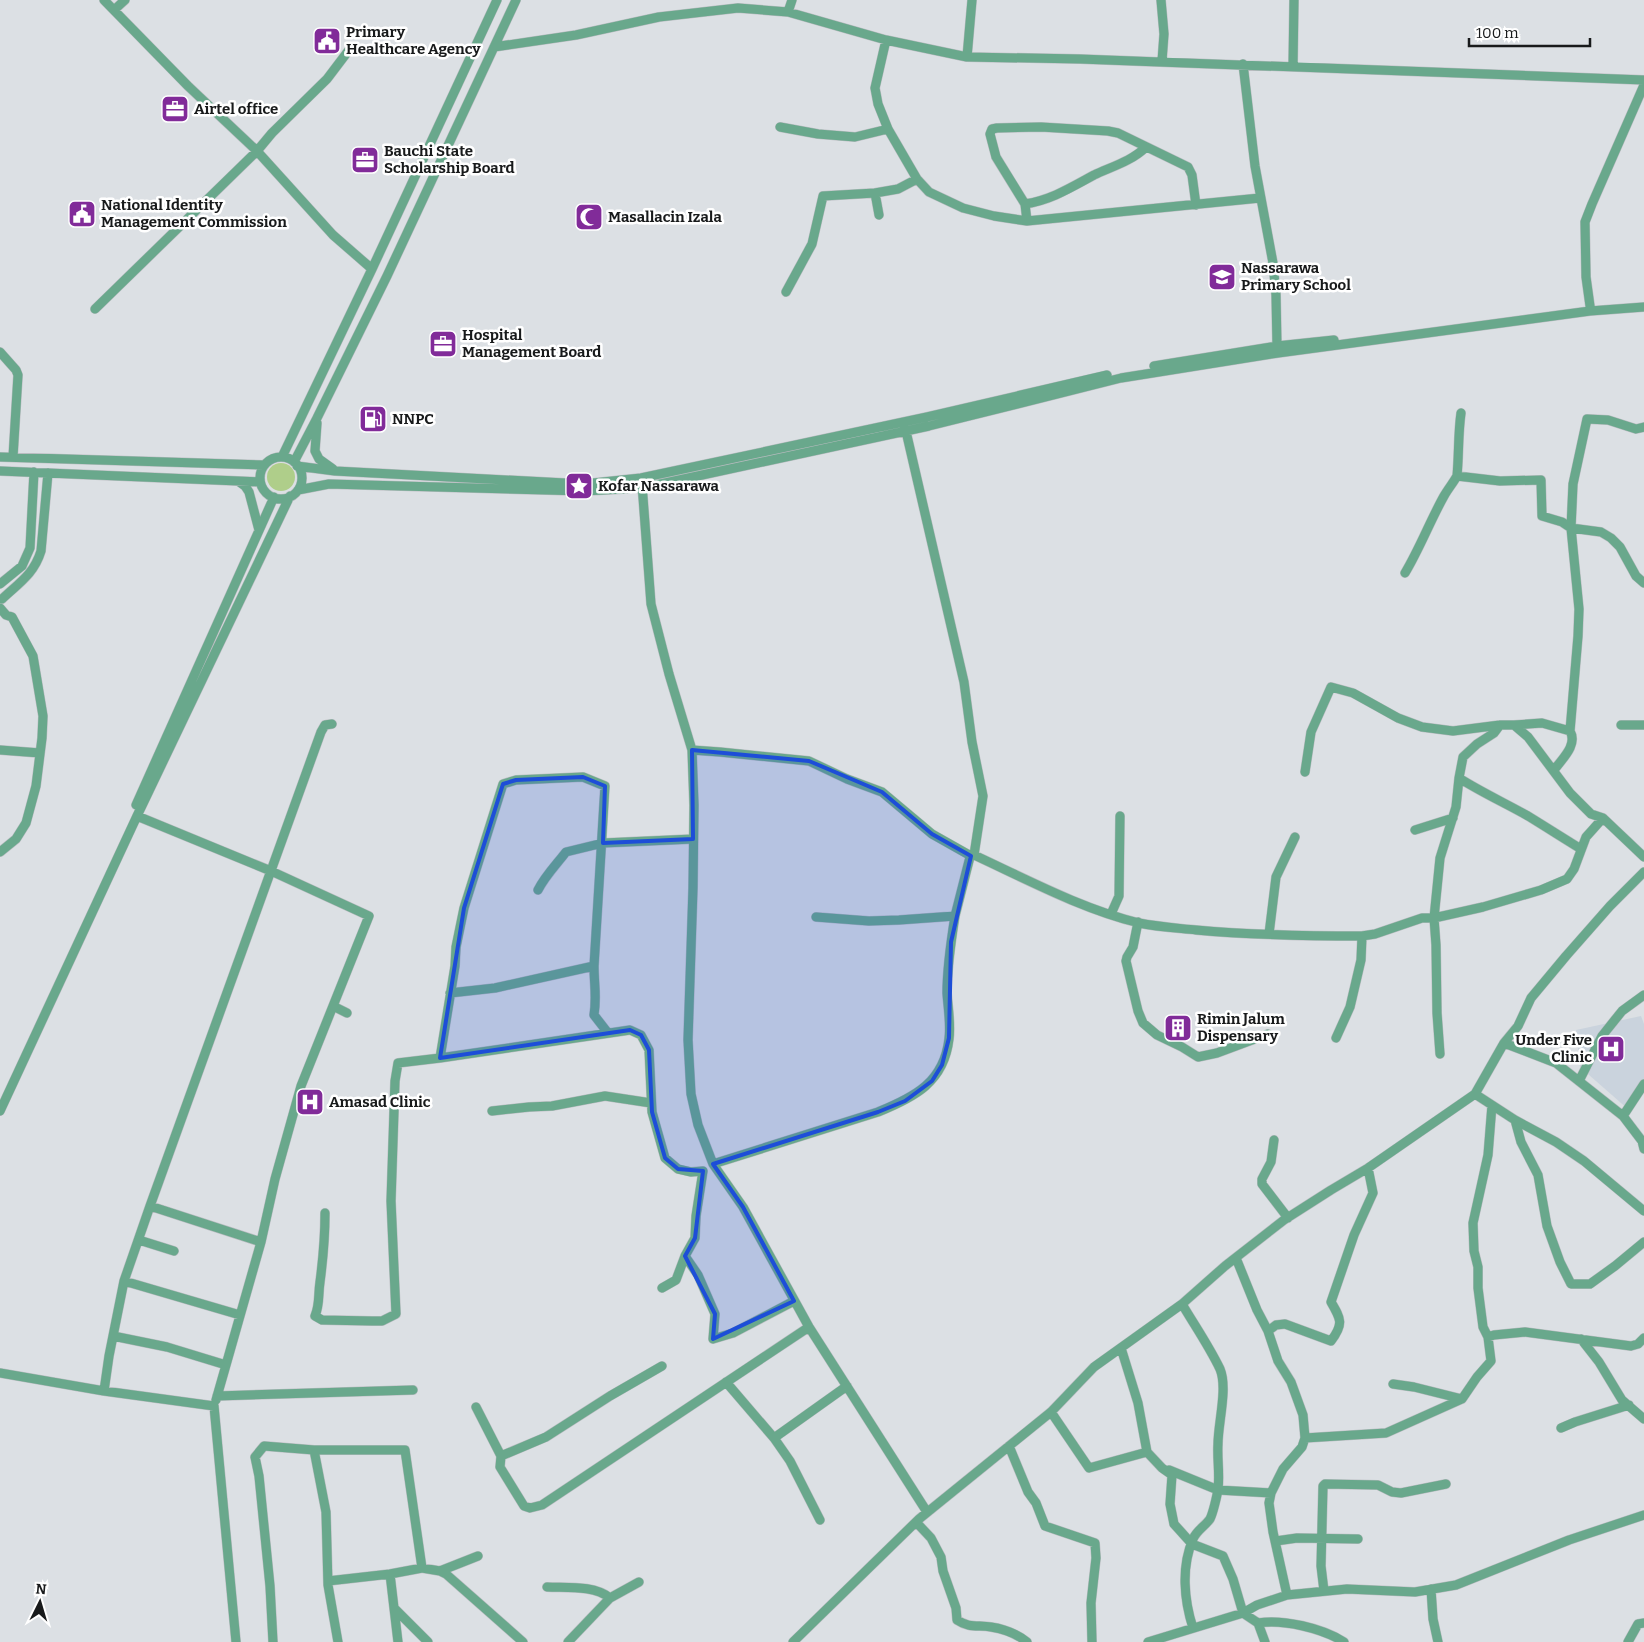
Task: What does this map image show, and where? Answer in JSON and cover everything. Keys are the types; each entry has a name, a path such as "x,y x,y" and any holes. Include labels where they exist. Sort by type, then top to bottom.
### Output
{"street":[{"path":"104,0 188,86 257,151 333,235 372,269"},
{"path":"114,10 125,0"},
{"path":"282,457 497,0"},
{"path":"298,490 302,478 296,464 387,276 516,0"},
{"path":"788,12 792,0"},
{"path":"967,57 972,0"},
{"path":"1161,0 1164,34 1162,61"},
{"path":"1293,66 1294,0"},
{"path":"494,47 576,36 659,16 738,8 788,12 886,40 967,57 1162,61 1644,80"},
{"path":"886,40 876,88 878,104 888,129 918,180 930,192 963,208 994,216 1027,220 1260,198"},
{"path":"95,309 257,151 272,133 327,79 348,50"},
{"path":"1243,64 1255,166 1276,295 1277,346"},
{"path":"1590,306 1586,278 1585,222 1644,85"},
{"path":"780,127 818,134 854,137 888,129"},
{"path":"1027,220 1025,204 996,157 990,134 992,129 1042,128 1108,131 1128,138 1188,167 1192,175 1196,204"},
{"path":"1025,204 1050,198 1082,183 1092,176 1127,160 1146,147"},
{"path":"786,292 812,244 823,196 875,193 898,189 918,180"},
{"path":"875,193 879,215"},
{"path":"905,426 1120,372 1277,346 1406,332 1590,306 1644,301"},
{"path":"642,483 584,484 335,471 296,464 282,457 272,459 264,465 260,482 268,494 279,499 290,496 298,490 329,484 584,491 642,483 1121,378 1278,353 1590,311 1644,306"},
{"path":"0,352 16,370 18,375 13,457"},
{"path":"1405,573 1445,494 1457,476 1461,413"},
{"path":"317,418 315,451 319,459 335,471"},
{"path":"1554,770 1570,750 1573,736 1570,730 1575,691 1579,609 1571,528 1573,484 1587,419 1608,420 1636,429 1644,427"},
{"path":"713,1164 904,1102 932,1081 942,1065 949,1038 948,966 955,916 973,855 983,796 972,742 964,682 905,426"},
{"path":"0,457 264,465"},
{"path":"0,471 260,482"},
{"path":"0,584 22,566 30,548 34,472"},
{"path":"0,852 16,839 26,823 36,786 43,716 33,656 12,617 6,615 0,602 28,576 38,560 41,551 48,473"},
{"path":"1457,476 1500,481 1541,480 1542,516 1562,522 1571,528 1600,532 1611,538 1620,547 1636,576 1644,583"},
{"path":"235,480 245,486 249,492 259,530"},
{"path":"642,483 651,604 669,674 692,750 694,805 693,888 688,1040 691,1094 698,1125 713,1164 743,1207 809,1327 927,1512"},
{"path":"0,1111 137,816 290,496"},
{"path":"0,1097 107,868 274,497"},
{"path":"1305,772 1311,732 1331,687 1354,693 1398,718 1422,727 1452,731 1500,725 1514,726 1542,723 1570,730"},
{"path":"104,1391 124,1281 138,1240 320,732 326,724 332,724"},
{"path":"1440,1054 1436,1013 1434,918 1440,858 1456,807 1459,778 1464,757 1477,744 1494,733 1500,725"},
{"path":"1621,725 1644,726"},
{"path":"1514,726 1528,737 1570,793 1591,814 1604,818 1644,856"},
{"path":"0,750 40,753"},
{"path":"692,750 809,761 846,779 882,792 932,834 1062,896 1151,926 1214,932 1362,936 1375,934 1422,918 1434,918 1492,905 1567,880 1574,869 1586,837 1604,818"},
{"path":"440,1058 455,966 456,947 464,908 503,784 516,780 583,777 605,786 594,966 597,999 594,1015 608,1033"},
{"path":"1459,778 1483,793 1528,816 1581,849"},
{"path":"137,816 271,871 369,916 301,1086 261,1242 214,1406 236,1642"},
{"path":"1111,914 1119,896 1120,816"},
{"path":"1415,830 1453,818"},
{"path":"1269,934 1276,877 1295,837"},
{"path":"538,890 566,852 603,843 693,839"},
{"path":"794,1642 916,1522 1051,1412 1094,1367 1182,1304 1236,1258 1288,1218 1368,1168 1475,1094 1504,1043 1518,1026 1531,998 1610,906 1644,872"},
{"path":"816,917 869,921 955,916"},
{"path":"1138,922 1133,947 1126,961 1143,1024 1157,1035 1198,1057 1217,1053 1268,1034"},
{"path":"1336,1038 1350,1007 1361,960 1362,936"},
{"path":"450,993 495,988 594,966"},
{"path":"1579,1080 1602,1036 1622,1011 1644,994"},
{"path":"333,1006 347,1013"},
{"path":"325,1212 324,1262 319,1306 314,1316 322,1320 382,1321 396,1314 391,1202 395,1081 398,1063 630,1030 642,1035 649,1050 651,1103 665,1158 678,1169 691,1172 703,1171 696,1216 695,1238 685,1256 676,1280 662,1288"},
{"path":"1504,1043 1556,1063 1579,1080 1623,1116 1642,1141 1644,1149"},
{"path":"1623,1116 1644,1084"},
{"path":"1475,1094 1515,1120 1556,1142 1584,1161 1644,1211"},
{"path":"492,1111 529,1106 552,1106 605,1096 651,1103"},
{"path":"1305,1438 1386,1434 1462,1399 1491,1361 1488,1337 1483,1327 1478,1288 1478,1267 1474,1251 1474,1223 1488,1155 1492,1105"},
{"path":"1515,1120 1521,1142 1538,1174 1547,1226 1560,1262 1571,1284 1590,1284 1644,1242"},
{"path":"1274,1140 1271,1162 1262,1179 1262,1184 1288,1218"},
{"path":"1268,1331 1276,1325 1285,1324 1330,1341 1338,1332 1340,1318 1331,1302 1354,1235 1373,1192 1368,1168"},
{"path":"150,1206 261,1242"},
{"path":"138,1240 174,1252"},
{"path":"685,1256 698,1275 716,1314 713,1339 733,1333 794,1301"},
{"path":"1236,1258 1257,1310 1268,1331 1278,1361 1291,1382 1303,1415 1305,1438 1302,1447 1283,1469 1271,1493 1269,1503 1287,1595"},
{"path":"124,1281 240,1315"},
{"path":"1182,1304 1197,1330 1208,1344 1220,1369 1224,1386 1218,1442 1218,1490 1210,1518 1193,1538 1186,1566 1185,1585 1188,1612 1193,1628"},
{"path":"476,1407 501,1456 500,1467 524,1506 530,1508 542,1505 809,1327"},
{"path":"1488,1337 1494,1334 1525,1332 1631,1346 1638,1344 1644,1338"},
{"path":"113,1336 167,1347 226,1365"},
{"path":"1581,1339 1599,1362 1622,1400 1644,1419"},
{"path":"1122,1348 1138,1403 1147,1452 1162,1468 1172,1475 1170,1504 1174,1524 1192,1544 1223,1556 1234,1579 1244,1614 1258,1623 1266,1642"},
{"path":"501,1456 546,1437 610,1396 662,1366"},
{"path":"0,1373 104,1391 214,1406"},
{"path":"726,1382 774,1438 790,1461 820,1520"},
{"path":"1393,1384 1414,1387 1462,1399"},
{"path":"774,1438 846,1386"},
{"path":"217,1396 413,1390"},
{"path":"1561,1428 1629,1405"},
{"path":"1051,1412 1089,1468 1147,1452"},
{"path":"273,1642 269,1576 255,1457 264,1446 314,1450 405,1450 422,1568"},
{"path":"1009,1446 1028,1492 1036,1503 1045,1526 1095,1543 1096,1558 1091,1603 1092,1642"},
{"path":"314,1450 326,1512 328,1582 338,1642"},
{"path":"1162,1468 1218,1490 1271,1493"},
{"path":"1324,1591 1320,1566 1320,1537 1323,1486 1325,1484 1378,1486 1392,1492 1401,1493 1446,1484"},
{"path":"1148,1642 1244,1614 1257,1605 1287,1595 1347,1589 1416,1592 1456,1585 1569,1540 1643,1517"},
{"path":"916,1522 931,1538 941,1557 943,1572 956,1608 957,1620 965,1626 989,1627 1007,1631 1027,1642"},
{"path":"1276,1542 1297,1538 1320,1537 1358,1539"},
{"path":"440,1571 478,1556"},
{"path":"328,1582 422,1568 440,1571 446,1574 523,1642"},
{"path":"390,1574 398,1642"},
{"path":"568,1642 610,1598 639,1582"},
{"path":"547,1587 593,1590 603,1592 610,1598"},
{"path":"1431,1590 1438,1642"},
{"path":"394,1608 428,1642"},
{"path":"1258,1623 1268,1621 1296,1625 1344,1642"},
{"path":"1628,1642 1638,1624 1644,1623"}],"highlighted area":[{"path":"692,750 809,761 882,792 932,834 971,856 951,942 949,1038 942,1065 932,1081 905,1101 878,1112 713,1164 743,1207 794,1301 713,1339 715,1314 685,1256 695,1238 703,1171 678,1169 665,1158 652,1112 649,1050 641,1035 630,1030 440,1058 464,908 503,784 516,780 583,777 605,786 603,843 693,839"}],"shaded area":[{"name":"Under Five Clinic","path":"1641,1016 1644,1024 1644,1088 1629,1110 1580,1067 1576,1030"}],"green space":[{"path":"281,463 291,467 295,477 291,487 281,491 271,487 267,477 271,467"}],"place":[{"name":"Primary Healthcare Agency","path":"327,41"},
{"name":"Airtel office","path":"175,109"},
{"name":"Bauchi State Scholarship Board","path":"365,160"},
{"name":"National Identity Management Commission","path":"82,214"},
{"name":"Masallacin Izala","path":"589,217"},
{"name":"Nassarawa Primary School","path":"1222,277"},
{"name":"Hospital Management Board","path":"443,344"},
{"name":"NNPC","path":"373,419"},
{"name":"Kofar Nassarawa","path":"579,486"},
{"name":"Rimin Jalum Dispensary","path":"1178,1028"},
{"name":"Under Five Clinic","path":"1611,1049"},
{"name":"Amasad Clinic","path":"310,1102"}]}
